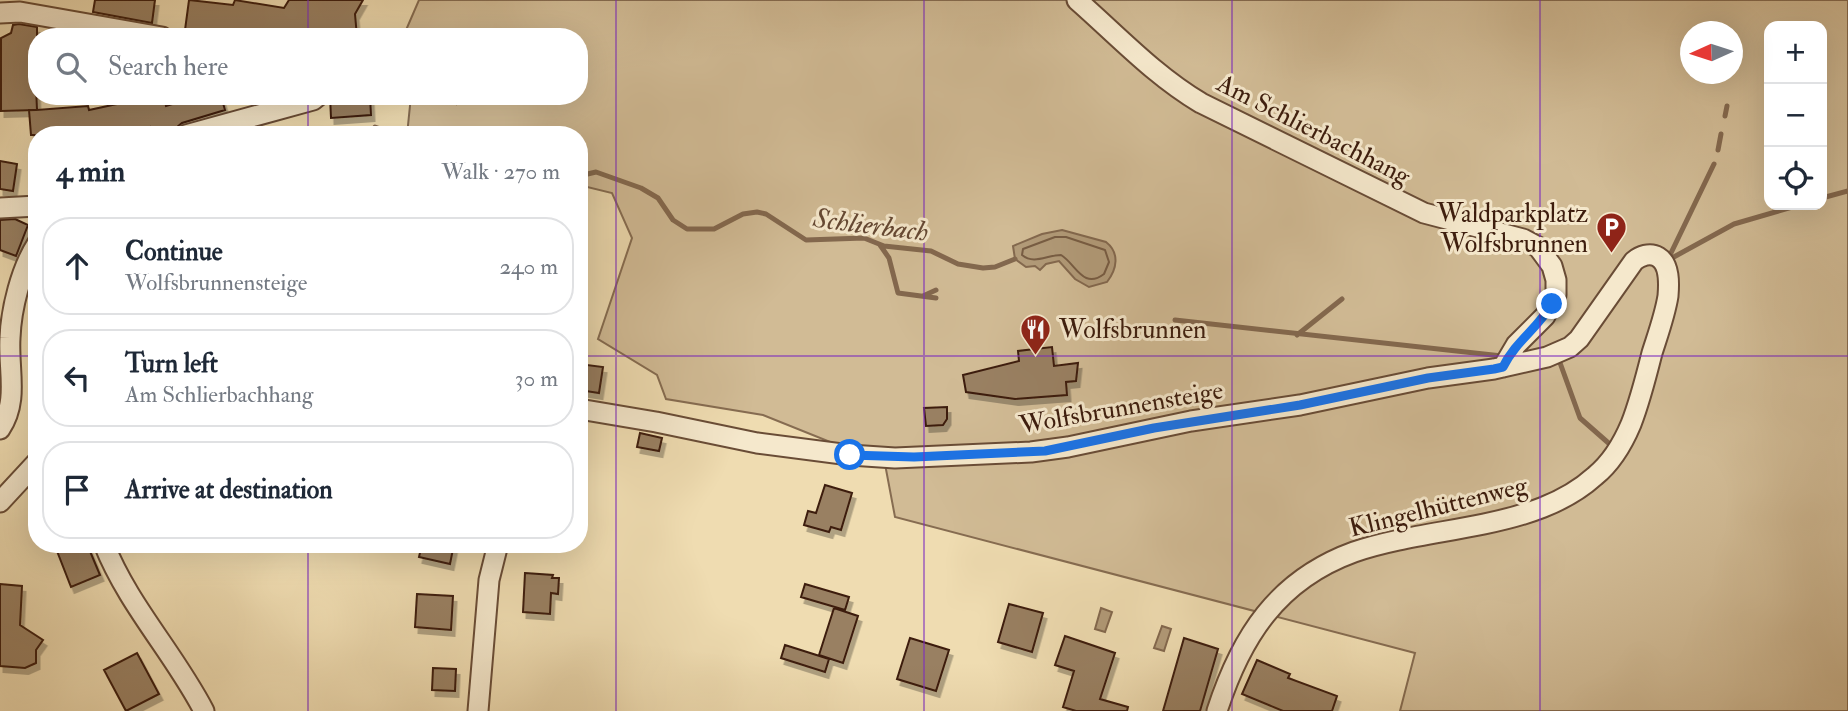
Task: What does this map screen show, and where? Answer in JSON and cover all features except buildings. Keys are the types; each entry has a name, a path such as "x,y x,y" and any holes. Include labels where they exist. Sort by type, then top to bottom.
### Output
{"street":[{"name":"Am Schlierbachhang","path":"1077,0 1142,61 1201,103 1424,213 1523,239 1538,247 1552,266 1556,295 1545,316 1516,345 1503,367"},
{"path":"0,13 20,12 111,28"},
{"path":"219,126 295,105"},
{"path":"0,208 28,206"},
{"name":"Klingelhüttenweg","path":"1217,711 1239,653 1253,628 1278,600 1311,574 1343,557 1370,547 1497,521 1536,510 1576,491 1600,472 1625,436 1641,392 1668,296 1668,273 1664,262 1651,255 1633,261 1586,330 1570,347 1547,357 1503,367"},
{"path":"0,429 11,404 11,328 28,266"},
{"name":"Wolfsbrunnensteige","path":"588,411 794,449 869,457 914,457 1058,449 1154,428 1300,405 1392,385 1503,367"},
{"path":"0,502 28,472"},
{"path":"108,553 128,593 186,676 204,711"},
{"path":"478,711 489,580 496,553"}],"shaded area":[{"path":"419,0 1848,0 1848,711 1400,711 1415,653 895,517 885,464 763,415 666,399 657,375 598,339 632,238 612,193 588,187 588,126 408,126 410,105 588,105 588,28 407,28"}],"water":[{"name":"Wolfsbrunnen","path":"1062,230 1106,242 1110,246 1116,261 1107,282 1089,287 1075,279 1059,261 1046,264 1040,270 1035,266 1026,267 1015,259 1013,246 1042,234"},
{"path":"1101,608 1112,612 1105,632 1095,629"},
{"path":"1162,626 1171,629 1164,651 1154,648"}],"waterway":[{"path":"1725,116 1727,106"},
{"path":"1718,150 1721,134"},
{"path":"1670,255 1714,164"},
{"name":"Schlierbach","path":"588,174 596,172 641,188 658,198 673,220 687,229 714,229 743,214 757,212 766,214 806,240 864,238 884,246 931,251 958,264 983,268 995,267 1015,259"},
{"path":"1827,197 1848,191"},
{"path":"1672,258 1734,224 1782,210"},
{"path":"880,245 889,258 898,293 936,298"},
{"path":"923,296 936,290"},
{"path":"1297,335 1342,299"},
{"path":"1175,320 1502,356"},
{"path":"1559,360 1580,418 1613,447"}],"place":[{"name":"Waldparkplatz Wolfsbrunnen","path":"1611,255"},
{"name":"Wolfsbrunnen","path":"1036,356"}],"route":[{"path":"850,455 895,458 1045,451 1154,428 1300,405 1428,378 1494,369 1503,367 1516,345 1539,323 1552,304"}]}
